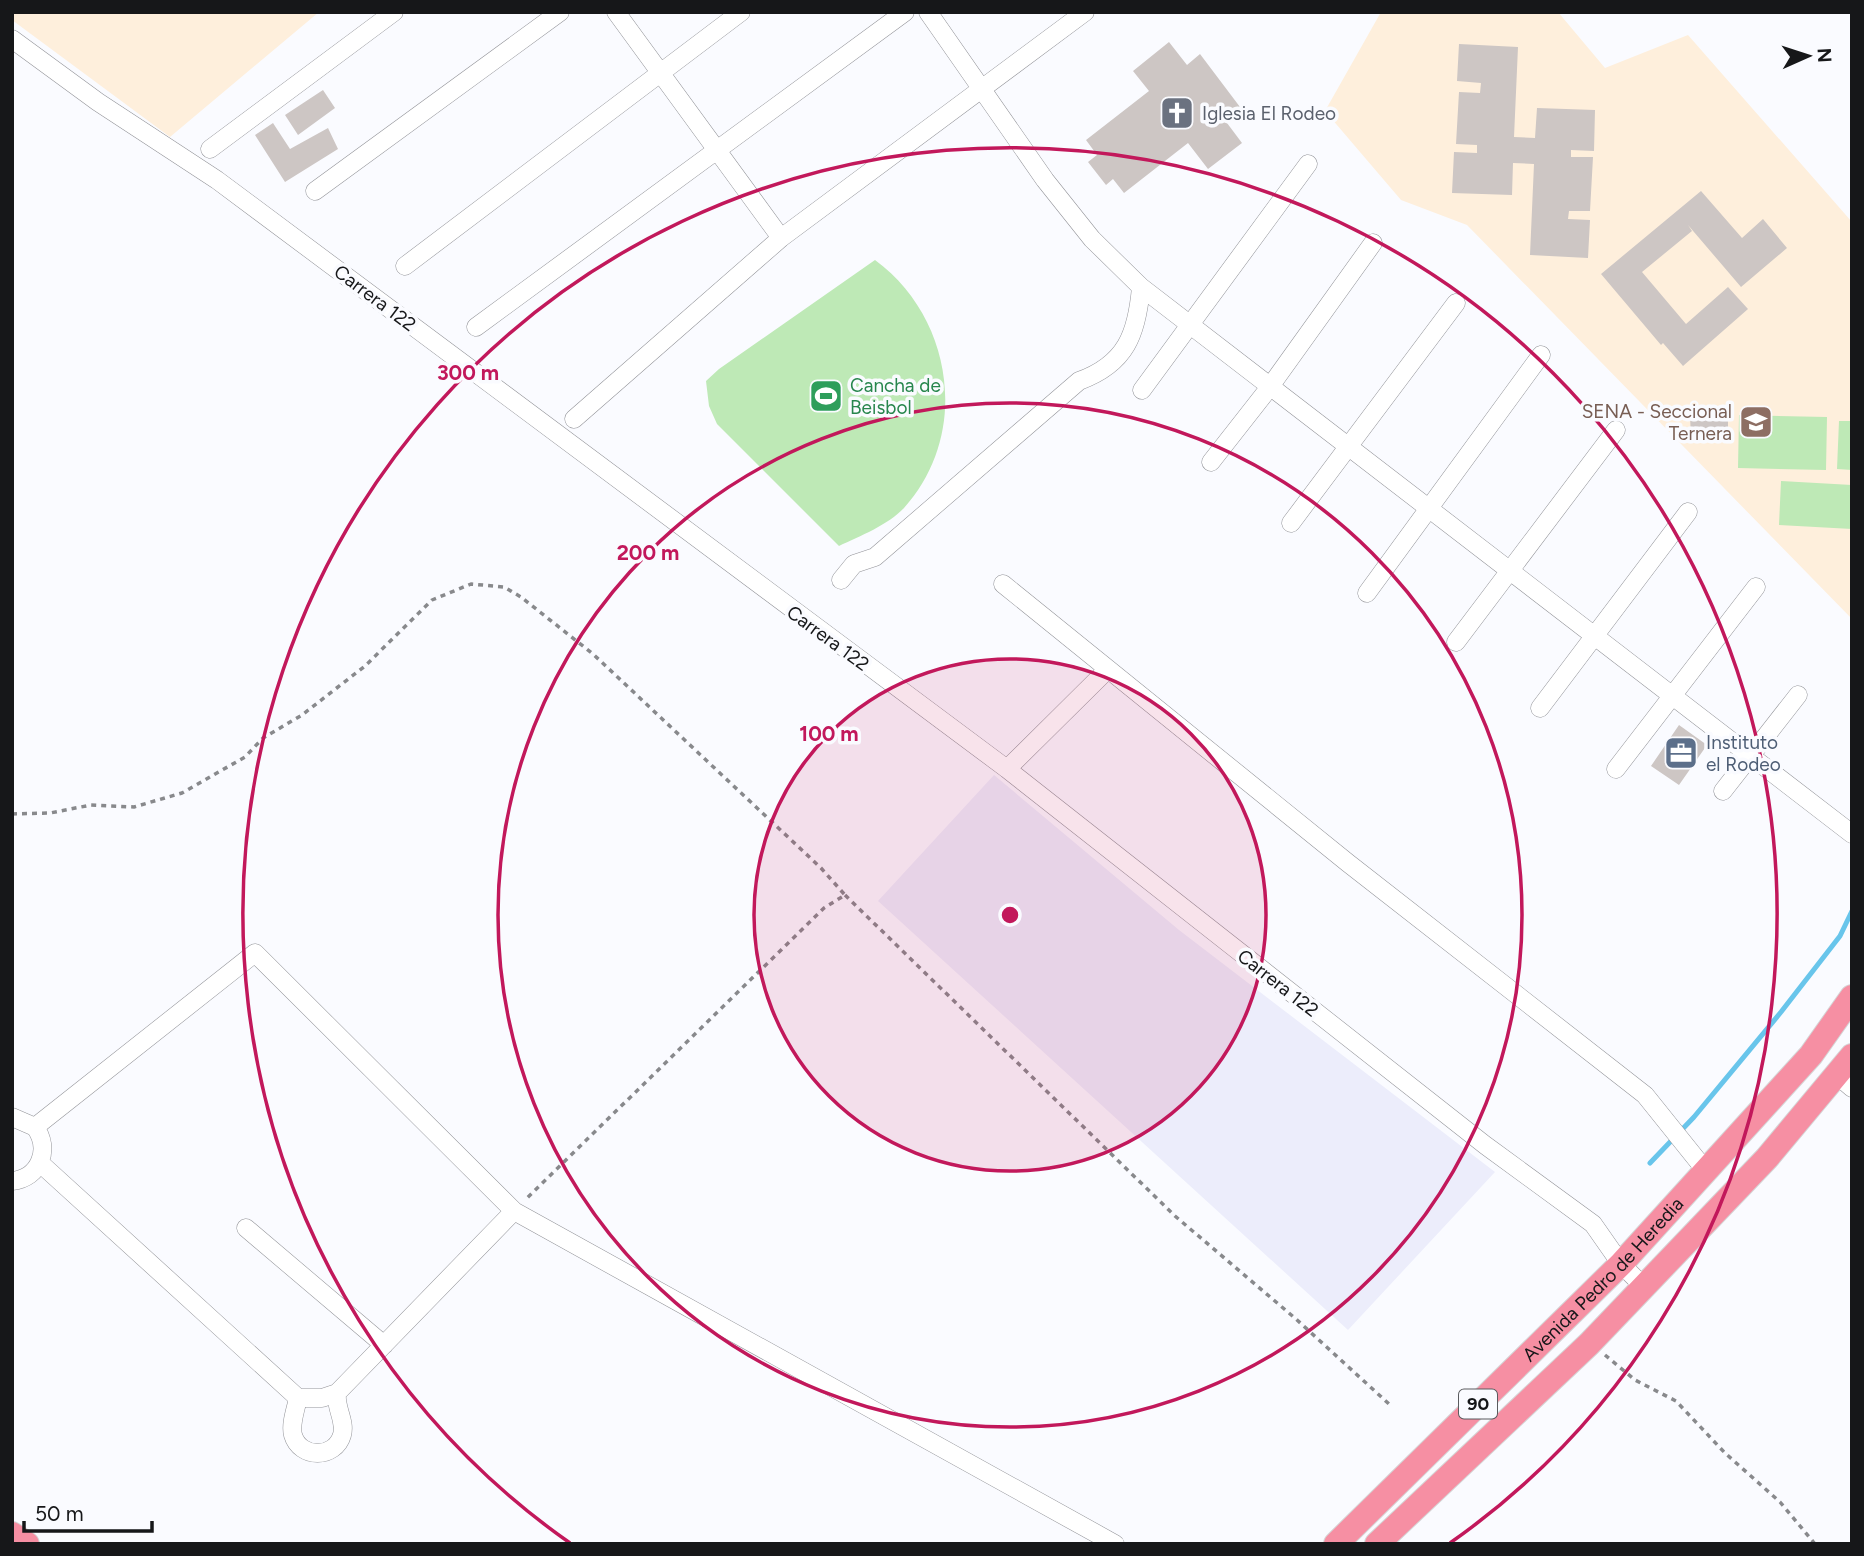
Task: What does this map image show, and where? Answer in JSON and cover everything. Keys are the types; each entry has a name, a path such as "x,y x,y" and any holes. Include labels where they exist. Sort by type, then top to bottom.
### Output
{"highway":[{"name":"Avenida Pedro de Heredia","path":"1336,1544 1621,1264 1811,1055 1852,997"},
{"name":"Avenida Pedro de Heredia","path":"1377,1544 1589,1344 1847,1073"},
{"path":"12,1534 27,1544"}],"street":[{"path":"210,149 394,12"},
{"path":"315,191 560,12"},
{"path":"616,12 781,238"},
{"path":"405,266 741,12"},
{"path":"476,327 905,12"},
{"path":"928,12 1092,240 1141,287 1189,327 1852,834"},
{"path":"574,419 781,238 1085,12"},
{"name":"Carrera 122","path":"12,39 98,102 228,188 1007,769 1475,1137 1593,1224 1621,1264 1644,1287"},
{"path":"1142,390 1308,164"},
{"path":"1211,462 1269,388 1373,243"},
{"path":"841,580 854,564 875,557 1079,381 1101,373 1120,356 1131,338 1139,314 1141,287"},
{"path":"1291,523 1456,303"},
{"path":"1367,593 1541,355"},
{"path":"1457,642 1616,430"},
{"path":"1540,708 1688,512"},
{"path":"1003,584 1348,863 1645,1095 1706,1171"},
{"path":"1616,769 1756,587"},
{"path":"1007,769 1108,669"},
{"path":"1723,791 1798,695"},
{"path":"35,1128 255,953 514,1211 1115,1544"},
{"path":"12,1117 35,1128 43,1142 40,1163 32,1174 12,1181"},
{"path":"40,1163 298,1398 322,1398 337,1393 514,1211"},
{"path":"246,1228 384,1345"},
{"path":"298,1398 293,1436 304,1450 321,1453 337,1444 343,1432 337,1393"}],"path":[{"path":"12,814 50,813 91,805 134,807 182,793 245,757 263,738 302,715 365,666 432,600 471,584 504,587 521,597 593,654 821,868 845,895 1175,1216 1296,1319 1389,1404"},
{"path":"514,1211 824,908 845,895"},
{"path":"1589,1344 1635,1380 1676,1401 1725,1453 1780,1502 1815,1544"}],"shaded area":[{"path":"12,12 319,12 170,137 12,20"},
{"name":"SENA - Seccional Ternera","path":"1381,12 1558,12 1605,68 1688,35 1852,222 1852,619 1467,225 1401,200 1325,111"},
{"path":"994,775 1179,930 1495,1172 1348,1330 878,901"}],"green space":[{"name":"Cancha de Beisbol","path":"875,260 901,284 922,312 936,344 944,378 945,412 939,446 925,478 904,508 882,525 839,546 717,424 709,406 706,381 719,369"},
{"path":"1739,415 1827,417 1826,470 1738,468"},
{"path":"1839,421 1852,421 1852,470 1837,469"},
{"path":"1781,481 1852,485 1852,529 1779,525"}],"building":[{"name":"Iglesia El Rodeo","path":"1169,42 1187,65 1200,54 1240,107 1224,119 1242,143 1208,169 1188,143 1124,193 1113,179 1106,185 1088,162 1097,155 1086,140 1149,91 1133,71"},
{"path":"1459,44 1518,47 1514,137 1535,138 1537,108 1595,110 1594,151 1571,150 1571,157 1593,157 1590,211 1569,211 1568,219 1590,220 1588,258 1530,255 1534,164 1513,163 1512,195 1452,193 1454,152 1477,153 1477,145 1456,144 1459,92 1480,93 1481,83 1457,81"},
{"path":"323,90 335,108 298,135 285,115"},
{"path":"273,123 290,149 328,128 338,149 285,182 255,135"},
{"path":"1701,191 1742,238 1763,219 1787,248 1741,287 1688,225 1692,231 1642,272 1686,324 1728,287 1748,309 1683,366 1663,343 1661,345 1601,274"},
{"path":"1690,414 1728,414 1728,441 1691,441"},
{"name":"Instituto el Rodeo","path":"1679,725 1707,745 1679,785 1651,766"}],"waterway":[{"path":"1650,1163 1694,1117 1781,1012 1840,936 1852,911"}],"place":[{"name":"Iglesia El Rodeo","path":"1177,113"},
{"name":"Cancha de Beisbol","path":"826,396"},
{"name":"SENA - Seccional Ternera","path":"1756,422"},
{"name":"Instituto el Rodeo","path":"1681,753"}]}
